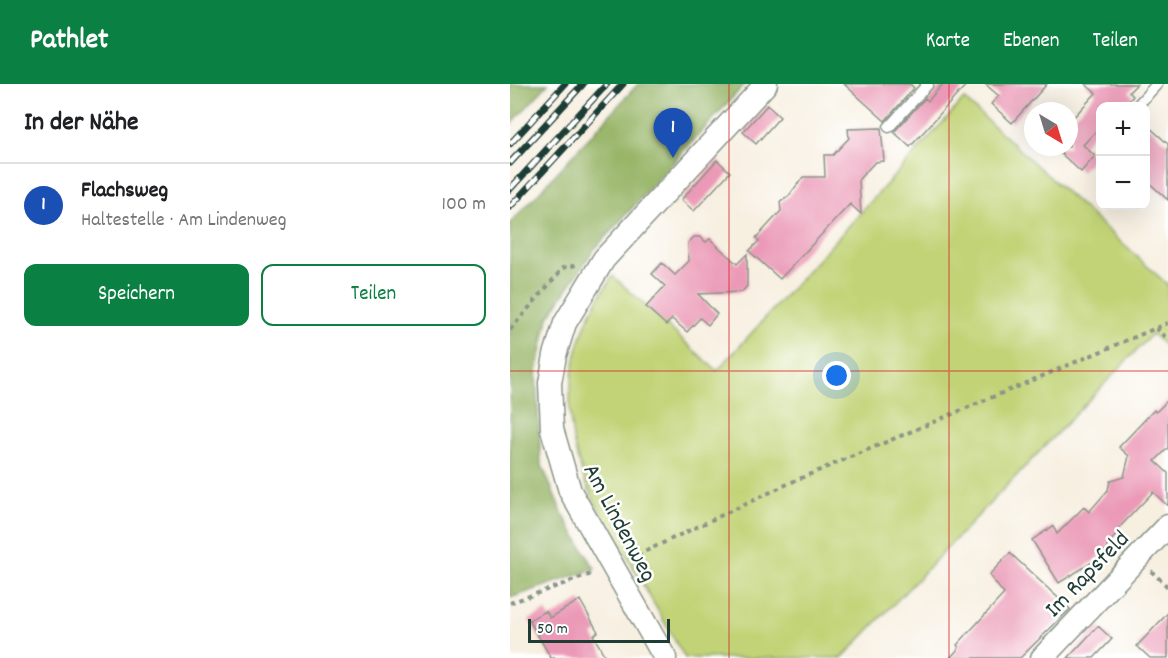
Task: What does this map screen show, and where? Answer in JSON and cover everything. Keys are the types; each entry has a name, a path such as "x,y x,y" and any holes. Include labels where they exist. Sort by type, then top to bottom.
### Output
{"street":[{"name":"Am Lindenweg","path":"665,658 570,491 558,456 550,404 555,355 565,323 604,259 766,84"},
{"name":"Im Rapsfeld","path":"1042,658 1168,526"}],"lane":[{"path":"889,127 928,84"},
{"path":"1141,102 1157,84"}],"path":[{"path":"510,330 563,268 604,259"},
{"path":"510,603 612,567 794,481 1168,323"},
{"path":"1156,328 1168,339"}],"green space":[{"path":"510,84 548,84 510,125"},
{"path":"638,84 745,84 592,252 548,318 536,376 541,463 562,513 595,569 510,598 510,224"},
{"path":"964,99 1168,285 1168,349 1152,334 842,658 685,658 587,485 575,449 571,423 572,372 587,322 613,276 717,371"}],"building":[{"path":"844,84 910,84 914,88 885,121"},
{"path":"943,84 967,84 910,147 894,132 925,98 928,101"},
{"path":"985,84 1047,84 1031,102 1024,102 1024,110 1012,123 991,104 999,96"},
{"path":"1085,84 1137,84 1129,92 1133,96 1128,102 1096,102 1096,131 1083,145 1095,156 1081,172 1064,156 1078,156 1078,112 1096,93"},
{"path":"767,105 780,117 756,144 743,132"},
{"path":"881,128 884,161 875,162 859,179 861,214 850,204 780,279 749,251 759,241 756,238 781,211 780,202 788,197 803,177 825,177 824,155 833,155 849,138 848,129"},
{"path":"1150,128 1168,144 1168,200 1150,184"},
{"path":"717,160 730,172 694,211 681,200"},
{"path":"694,237 700,237 706,242 710,239 737,264 747,254 747,286 742,292 698,294 717,314 708,325 700,318 687,332 672,319 666,325 646,307 665,286 652,274 662,263 675,275 689,261 688,243"},
{"path":"1168,400 1168,448 1155,461 1168,473 1168,506 1153,492 1117,530 1119,532 1109,543 1107,549 1094,561 1059,583 1032,540 1053,526 1057,534 1084,507 1089,512 1108,490 1110,481 1124,477 1129,456 1119,447 1154,410 1156,412"},
{"path":"1010,553 1070,609 1020,658 950,658 959,648 957,645 1004,594 989,575"},
{"path":"580,600 598,632 593,635 606,658 551,658 529,620 546,611 550,618"},
{"path":"1168,613 1168,658 1150,658 1137,646"},
{"path":"1098,626 1112,639 1094,658 1068,658"}],"railway":[{"path":"510,144 565,84"},
{"path":"510,163 583,84"},
{"path":"510,189 607,84"},
{"path":"510,207 623,84"}],"place":[{"name":"Flachsweg","path":"673,158"}]}
